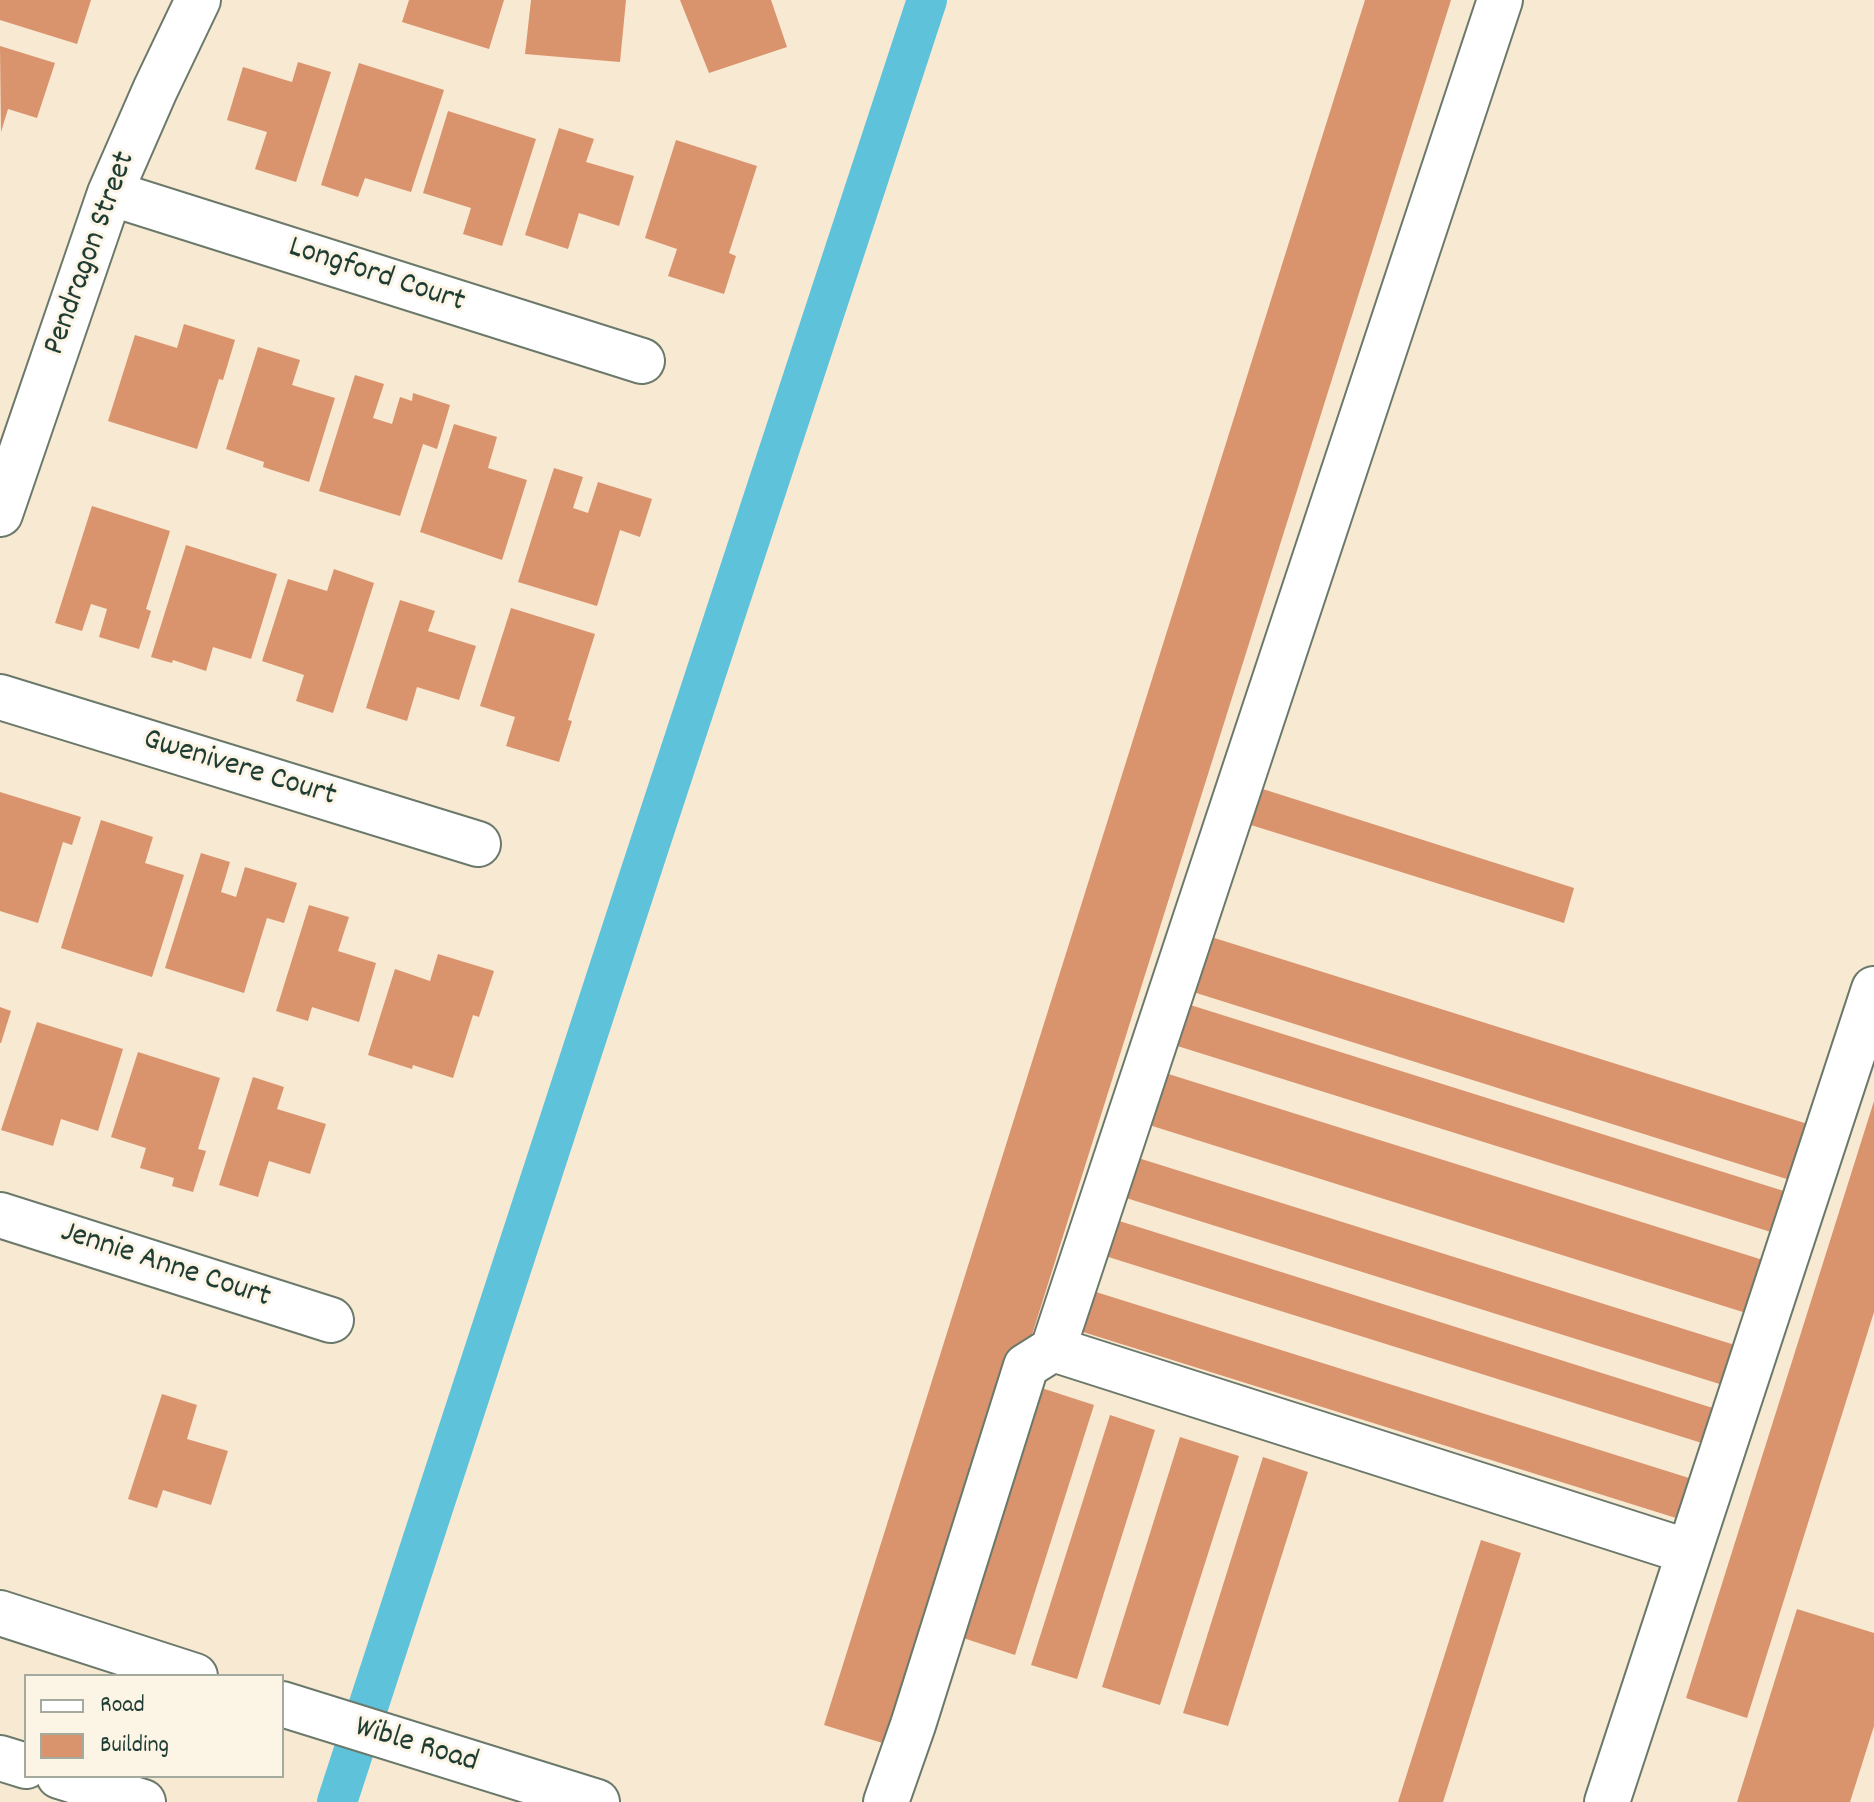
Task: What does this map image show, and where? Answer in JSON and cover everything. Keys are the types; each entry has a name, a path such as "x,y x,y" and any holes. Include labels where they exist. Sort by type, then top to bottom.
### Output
{"street":[{"name":"Pendragon Street","path":"0,514 110,193 198,0"},
{"path":"886,1802 1026,1366 1053,1349 1500,0"},
{"name":"Longford Court","path":"110,193 642,361"},
{"name":"Gwenivere Court","path":"0,697 478,844"},
{"path":"1607,1802 1874,989"},
{"name":"Jennie Anne Court","path":"0,1215 331,1320"},
{"path":"1053,1349 1689,1552"},
{"path":"0,1613 90,1660 182,1674"},
{"name":"Wible Road","path":"284,1705 427,1750 537,1793 597,1802"},
{"path":"0,1758 24,1765"},
{"path":"65,1778 143,1802"}],"building":[{"path":"0,0 91,0 77,44 0,20"},
{"path":"409,0 504,0 489,49 402,22"},
{"path":"531,0 626,0 620,62 525,54"},
{"path":"680,0 771,0 787,47 709,73"},
{"path":"1365,0 1451,0 902,1749 824,1725"},
{"path":"0,46 55,63 37,118 8,109 1,132"},
{"path":"298,62 331,72 296,182 255,169 267,132 227,120 243,67 292,82"},
{"path":"359,63 444,90 411,192 365,178 358,197 321,185"},
{"path":"448,111 536,139 502,246 463,234 471,208 423,193"},
{"path":"559,128 594,139 586,162 634,176 619,226 579,213 568,249 525,235"},
{"path":"676,140 757,166 729,253 736,256 724,294 668,276 677,249 645,238"},
{"path":"184,324 235,340 197,449 108,421 135,335 177,348"},
{"path":"258,347 300,360 292,385 335,398 309,482 263,467 264,462 226,449"},
{"path":"355,375 384,384 373,418 392,424 400,397 412,401 413,393 450,405 437,449 423,444 400,516 319,491"},
{"path":"454,424 497,437 488,468 527,480 502,560 420,532"},
{"path":"554,468 583,477 573,508 588,513 598,482 652,499 640,537 620,530 597,606 518,582"},
{"path":"92,506 170,531 146,609 151,611 139,649 99,637 107,609 91,604 82,631 55,623"},
{"path":"186,545 277,574 251,659 213,647 206,671 173,660 172,663 151,657"},
{"path":"334,569 374,583 333,713 296,701 304,675 262,661 288,579 327,591"},
{"path":"400,600 435,611 428,631 476,646 459,700 417,687 407,721 366,708"},
{"path":"511,608 595,634 568,720 572,721 559,762 506,746 515,717 480,706"},
{"path":"1247,784 1574,888 1564,923 1235,820"},
{"path":"0,792 81,817 72,845 63,842 38,923 0,911"},
{"path":"101,820 153,837 145,863 184,875 152,977 61,948"},
{"path":"201,853 230,862 221,892 236,897 245,867 297,883 284,923 267,918 244,993 165,968"},
{"path":"309,905 349,917 338,951 376,963 359,1022 312,1007 308,1021 276,1011"},
{"path":"1208,936 1811,1125 1793,1181 1190,991"},
{"path":"438,954 494,971 479,1017 473,1015 453,1078 368,1055 395,969 430,981"},
{"path":"1184,1003 1787,1192 1774,1233 1171,1044"},
{"path":"0,1007 11,1011 1,1043 0,1043"},
{"path":"37,1022 123,1049 98,1131 61,1119 53,1146 1,1130"},
{"path":"138,1052 220,1078 198,1149 206,1151 193,1192 172,1186 174,1178 140,1168 146,1148 111,1137"},
{"path":"1162,1072 1763,1260 1746,1313 1146,1124"},
{"path":"253,1077 284,1087 277,1109 326,1124 310,1174 269,1161 258,1197 219,1185"},
{"path":"1874,1101 1874,1312 1747,1718 1686,1698"},
{"path":"1135,1157 1738,1346 1726,1386 1123,1197"},
{"path":"1113,1219 1716,1409 1705,1444 1102,1255"},
{"path":"1096,1292 1689,1478 1676,1518 1083,1332"},
{"path":"1023,1382 1094,1405 1015,1655 945,1632"},
{"path":"162,1394 197,1405 187,1439 228,1451 211,1505 163,1490 157,1508 128,1499"},
{"path":"1110,1415 1155,1430 1077,1679 1031,1665"},
{"path":"1180,1437 1239,1456 1160,1705 1102,1687"},
{"path":"1263,1457 1308,1472 1228,1726 1183,1713"},
{"path":"1481,1540 1521,1553 1443,1802 1398,1802"},
{"path":"1797,1609 1874,1633 1874,1726 1850,1802 1737,1802"}],"waterway":[{"path":"337,1802 927,0"}]}
